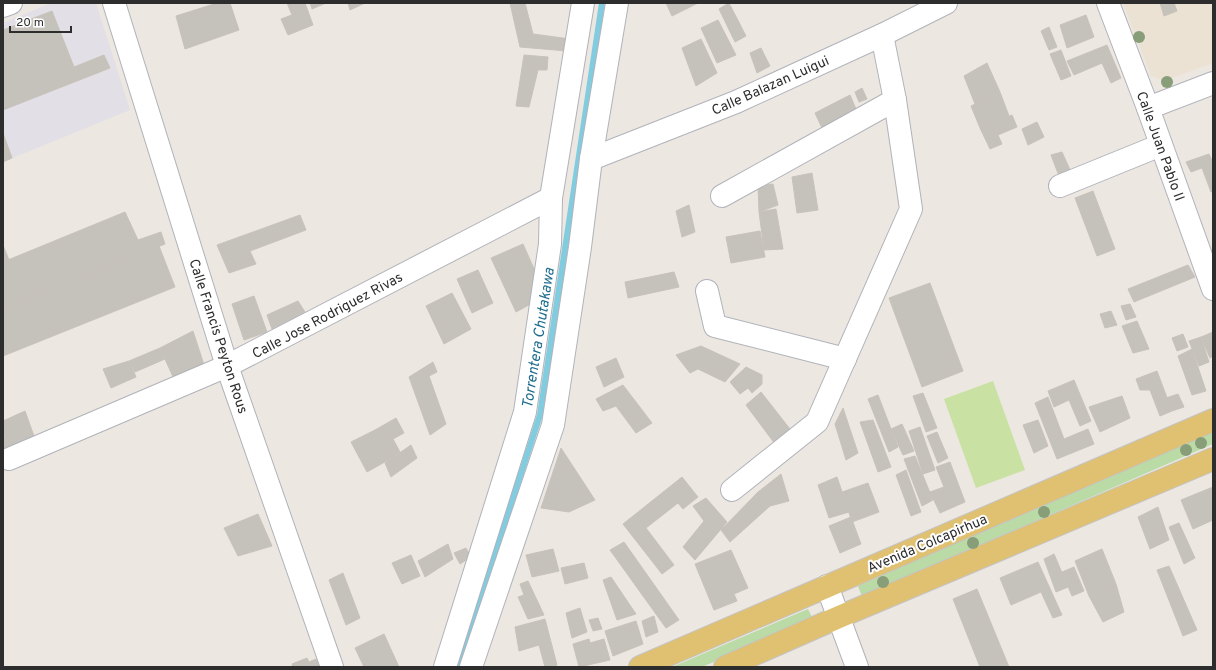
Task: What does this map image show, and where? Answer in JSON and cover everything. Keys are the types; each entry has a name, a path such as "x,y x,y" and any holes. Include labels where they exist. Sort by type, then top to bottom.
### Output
{"main road":[{"name":"Avenida Colcapirhua","path":"640,667 1213,420"},
{"path":"725,667 839,617 1213,459"}],"street":[{"path":"3,6 11,3"},
{"name":"Calle Francis Peyton Rous","path":"114,3 228,366 332,667"},
{"path":"445,667 525,412 550,244 551,198 583,3"},
{"path":"471,667 553,425 579,255 591,159 617,3"},
{"name":"Calle Balazan Luigui","path":"591,159 736,102 882,35 946,3"},
{"name":"Calle Juan Pablo II","path":"1108,3 1148,108 1213,289"},
{"path":"732,490 817,422 911,209 895,100 882,35"},
{"path":"1148,108 1213,83"},
{"path":"722,196 895,100"},
{"path":"1060,186 1161,145"},
{"name":"Calle Jose Rodriguez Rivas","path":"9,459 228,366 551,198"},
{"path":"707,291 715,326 845,359"},
{"path":"827,586 857,667"}],"shaded area":[{"path":"51,3 96,3 130,110 3,162 3,23"},
{"path":"1123,3 1213,3 1213,63 1164,81 1151,76"}],"green space":[{"path":"993,381 1025,470 976,488 944,399"},
{"path":"1213,431 1213,444 862,597 858,586"},
{"path":"808,609 813,619 702,667 672,667"}],"building":[{"path":"217,3 230,3 239,30 185,49 176,16"},
{"path":"287,3 305,3 313,25 288,35 281,19 292,15"},
{"path":"310,3 326,3 312,9"},
{"path":"348,3 365,3 350,10"},
{"path":"510,3 525,3 533,34 570,39 567,51 520,47"},
{"path":"666,3 698,3 672,16"},
{"path":"729,3 746,36 735,42 719,9"},
{"path":"1160,3 1174,3 1177,11 1164,16"},
{"path":"52,11 74,67 104,55 110,68 3,110 3,30"},
{"path":"1086,15 1094,37 1067,48 1060,25"},
{"path":"718,20 736,55 717,63 701,28"},
{"path":"1049,27 1057,47 1049,50 1041,31"},
{"path":"701,39 717,73 696,86 682,48"},
{"path":"1107,45 1121,78 1111,83 1102,63 1074,75 1067,61"},
{"path":"761,48 770,66 757,73 750,53"},
{"path":"1061,50 1071,76 1061,80 1050,54"},
{"path":"524,55 548,57 547,70 538,70 529,107 516,106"},
{"path":"987,63 1000,92 975,104 964,76"},
{"path":"862,88 867,99 859,102 855,92"},
{"path":"1000,92 1009,116 980,128 971,106"},
{"path":"850,95 856,109 822,128 815,113"},
{"path":"1012,115 1017,127 998,135 1002,144 990,149 980,128"},
{"path":"1037,122 1044,137 1028,145 1022,129"},
{"path":"3,133 12,158 3,162"},
{"path":"1062,152 1071,172 1059,176 1051,155"},
{"path":"1209,154 1213,163 1213,191 1211,192 1202,168 1191,172 1186,162"},
{"path":"812,173 818,210 797,213 792,177"},
{"path":"773,184 778,205 759,212 758,186"},
{"path":"1093,191 1115,249 1097,256 1075,198"},
{"path":"689,205 695,232 682,237 676,211"},
{"path":"776,209 783,249 764,250 759,212"},
{"path":"125,212 138,240 161,232 165,244 3,309 3,262"},
{"path":"300,215 306,230 250,251 256,264 229,273 217,245"},
{"path":"760,231 765,257 731,263 726,237"},
{"path":"523,244 539,280 531,283 538,300 516,312 491,258"},
{"path":"3,245 9,260 3,262"},
{"path":"159,246 175,287 3,356 3,309"},
{"path":"1188,265 1195,277 1134,302 1128,289"},
{"path":"478,270 493,303 472,313 457,279"},
{"path":"674,272 679,287 628,298 625,282"},
{"path":"930,283 963,371 922,387 889,298"},
{"path":"452,293 471,329 444,344 426,306"},
{"path":"254,296 267,332 244,340 232,304"},
{"path":"298,301 305,312 272,329 267,315"},
{"path":"1130,304 1136,317 1126,320 1121,306"},
{"path":"1111,311 1117,325 1105,328 1100,314"},
{"path":"1137,321 1149,349 1133,353 1122,326"},
{"path":"193,331 205,368 174,379 160,348"},
{"path":"1213,332 1213,356 1210,358 1201,337"},
{"path":"1183,334 1188,347 1177,351 1172,338"},
{"path":"1201,337 1209,362 1199,366 1189,341"},
{"path":"701,346 740,364 725,382 698,369 690,373 676,355"},
{"path":"160,348 165,359 135,372 129,361"},
{"path":"1192,349 1206,391 1192,395 1178,356"},
{"path":"616,358 624,377 604,387 596,367"},
{"path":"129,361 136,377 111,388 103,369"},
{"path":"433,362 437,372 429,376 446,424 430,435 409,377"},
{"path":"746,367 762,375 762,384 752,393 748,388 740,394 730,382"},
{"path":"1157,371 1172,411 1160,416 1150,390 1140,390 1136,379"},
{"path":"1074,380 1091,421 1080,426 1069,400 1054,407 1048,391"},
{"path":"623,385 652,423 636,433 616,406 603,411 596,399"},
{"path":"761,392 790,429 775,444 746,405"},
{"path":"923,393 937,428 926,432 913,396"},
{"path":"1178,394 1184,407 1172,411 1166,398"},
{"path":"878,395 898,447 889,452 868,399"},
{"path":"1122,396 1130,418 1100,432 1089,407"},
{"path":"1048,397 1064,439 1088,429 1094,444 1057,459 1035,403"},
{"path":"843,408 858,453 846,460 835,424"},
{"path":"25,411 34,436 3,453 3,438 5,437 3,431 3,421"},
{"path":"396,418 404,433 393,439 400,452 390,459 375,430"},
{"path":"873,420 891,467 878,472 860,422"},
{"path":"1038,420 1048,446 1034,453 1023,425"},
{"path":"902,424 914,451 903,455 891,429"},
{"path":"920,427 935,470 923,474 909,431"},
{"path":"375,430 390,459 367,472 351,442"},
{"path":"937,432 948,458 938,463 927,436"},
{"path":"411,445 417,458 391,477 385,463"},
{"path":"561,448 595,500 569,512 541,508"},
{"path":"915,456 933,500 922,506 904,459"},
{"path":"950,462 965,502 940,513 930,492 944,487 936,467"},
{"path":"906,470 921,512 911,516 896,475"},
{"path":"781,474 789,501 770,506 730,542 721,530 758,492"},
{"path":"682,477 698,497 683,509 678,503 646,528 674,565 662,574 623,524"},
{"path":"837,477 849,512 829,518 818,485"},
{"path":"868,483 879,512 852,522 842,492"},
{"path":"1213,487 1213,520 1193,529 1181,500"},
{"path":"706,498 727,522 695,560 683,547 704,521 693,506"},
{"path":"1158,507 1169,540 1150,549 1138,517"},
{"path":"258,514 272,546 238,556 224,528"},
{"path":"851,517 861,544 840,553 829,526"},
{"path":"1179,523 1195,558 1184,564 1169,527"},
{"path":"624,542 679,620 666,628 610,550"},
{"path":"448,544 453,559 425,577 418,561"},
{"path":"466,548 471,557 460,564 454,553"},
{"path":"553,549 559,571 532,577 526,555"},
{"path":"1102,549 1116,584 1124,612 1103,622 1089,596 1075,561"},
{"path":"731,550 748,588 734,594 737,601 714,610 695,564"},
{"path":"1054,554 1068,587 1056,592 1044,559"},
{"path":"411,555 420,576 402,584 392,563"},
{"path":"1038,562 1062,615 1053,618 1041,592 1011,605 1000,578"},
{"path":"584,563 588,578 565,584 561,568"},
{"path":"1169,566 1197,630 1183,636 1157,570"},
{"path":"1074,567 1084,591 1072,596 1062,572"},
{"path":"343,573 360,618 346,625 329,580"},
{"path":"611,577 636,614 617,620 603,580"},
{"path":"528,581 544,615 528,619 518,597 524,595 520,584"},
{"path":"977,589 1009,667 980,667 953,599"},
{"path":"580,608 587,632 572,638 566,613"},
{"path":"654,616 658,632 646,637 642,621"},
{"path":"598,618 602,629 593,631 589,620"},
{"path":"545,619 557,665 551,667 545,667 539,645 519,651 515,627"},
{"path":"636,621 643,644 613,656 605,631"},
{"path":"384,634 399,667 364,667 355,648"},
{"path":"589,639 590,643 604,639 610,660 579,667 573,644"},
{"path":"307,658 309,662 316,659 319,666 293,667 292,664"}],"waterway":[{"name":"Torrentera Chutakawa","path":"458,667 540,415 602,3"}]}
